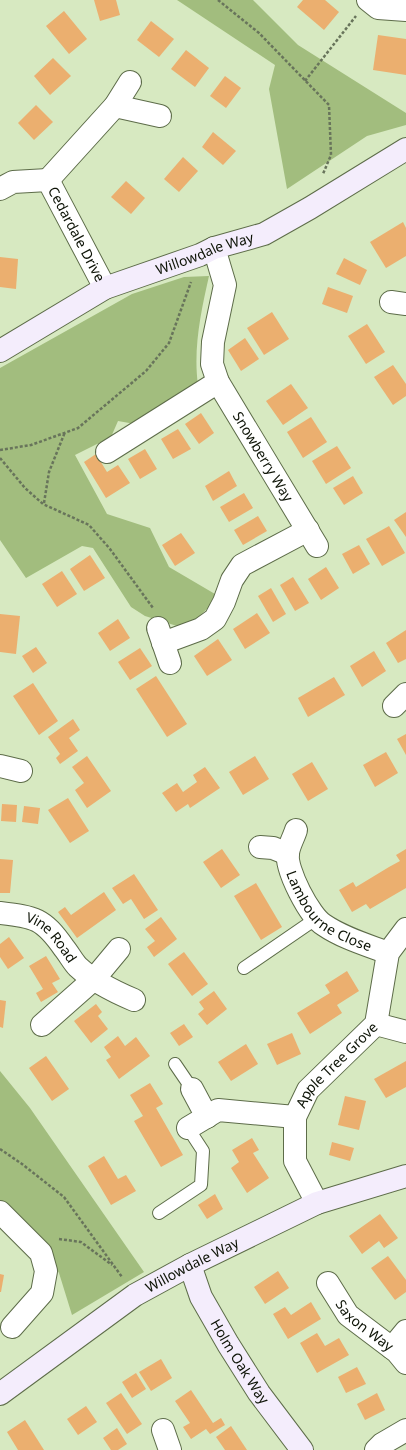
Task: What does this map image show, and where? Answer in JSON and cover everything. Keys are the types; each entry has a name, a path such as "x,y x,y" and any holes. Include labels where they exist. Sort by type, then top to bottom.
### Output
{"street":[{"path":"368,0 378,8 406,10"},
{"name":"Cedardale Drive","path":"0,189 13,182 48,180 115,106 130,82"},
{"path":"115,106 160,116"},
{"name":"Willowdale Way","path":"0,351 105,288 207,251 264,234 310,208 406,149"},
{"name":"Cedardale Drive","path":"48,180 105,288"},
{"name":"Snowberry Way","path":"160,636 201,629 215,619 224,602 232,580 242,565 312,538 218,382 212,364 213,342 225,285 207,251"},
{"path":"106,452 218,382"},
{"path":"160,636 170,663"},
{"path":"0,766 22,771"},
{"name":"Lambourne Close","path":"296,830 288,854 291,872 310,909 322,925 353,940 388,953"},
{"name":"Lambourne Close","path":"260,847 274,848 288,854"},
{"name":"Vine Road","path":"0,913 22,916 41,922 55,935 78,967 112,990 134,1000"},
{"name":"Apple Tree Grove","path":"317,1203 295,1161 295,1117 308,1090 376,1024 388,953 406,929"},
{"path":"42,1025 94,979 119,949"},
{"path":"376,1024 406,1032"},
{"path":"192,1089 197,1122 218,1110 295,1117"},
{"name":"Willowdale Way","path":"0,1394 135,1295 190,1265 317,1203 406,1176"},
{"path":"0,1212 41,1253 46,1271 42,1293 12,1327"},
{"name":"Holm Oak Way","path":"190,1265 201,1297 228,1344 259,1393 302,1450"},
{"name":"Saxon Way","path":"328,1283 348,1315 399,1356"},
{"path":"399,1356 406,1331"},
{"path":"376,1450 382,1444 406,1430"}],"lane":[{"path":"244,968 317,918"},
{"path":"175,1064 192,1089"},
{"path":"159,1213 201,1185 203,1151 197,1122"}],"path":[{"path":"218,0 259,33 329,104 331,155 323,175"},
{"path":"306,81 368,0"},
{"path":"0,450 31,446 78,428 146,370 170,343 207,251"},
{"path":"43,504 48,472 65,432"},
{"path":"0,458 25,488 43,504 89,525 110,549 153,608 160,636"},
{"path":"0,1149 64,1197 135,1295"},
{"path":"24,1236 81,1242 115,1268"}],"green space":[{"path":"177,0 253,0 298,45 406,113 406,125 367,136 287,189 269,89 275,65"},
{"path":"209,276 197,344 196,358 198,385 135,424 118,421 111,437 75,455 107,514 150,528 169,567 215,594 209,607 195,620 177,626 145,616 131,607 93,548 82,546 26,578 0,540 0,368 132,294 184,277"},
{"path":"0,1071 30,1108 144,1272 72,1315 59,1273 35,1236 0,1209"}],"building":[{"path":"94,0 116,0 120,15 100,21"},
{"path":"303,0 325,0 339,12 324,30 297,7"},
{"path":"64,11 87,39 69,54 46,26"},
{"path":"151,21 174,39 159,57 137,40"},
{"path":"378,35 406,39 406,75 373,70"},
{"path":"186,50 209,68 195,87 171,69"},
{"path":"53,58 71,76 50,95 34,76"},
{"path":"225,76 241,88 226,108 210,96"},
{"path":"36,105 53,122 34,140 18,123"},
{"path":"213,132 236,151 223,165 202,147"},
{"path":"183,157 198,171 179,192 164,179"},
{"path":"126,181 145,198 131,214 111,197"},
{"path":"403,222 406,228 406,256 386,268 370,242"},
{"path":"0,257 18,259 16,289 0,287"},
{"path":"344,258 367,270 360,285 336,274"},
{"path":"328,287 353,296 347,313 322,304"},
{"path":"272,312 289,339 264,355 247,328"},
{"path":"367,324 385,352 366,364 348,336"},
{"path":"245,338 259,359 241,371 228,350"},
{"path":"393,365 406,384 406,396 393,405 374,377"},
{"path":"291,384 308,408 283,425 266,401"},
{"path":"201,413 214,433 199,444 185,424"},
{"path":"311,417 327,442 303,458 287,432"},
{"path":"178,429 191,449 173,459 161,439"},
{"path":"337,446 351,468 326,484 312,461"},
{"path":"145,449 157,469 140,479 128,459"},
{"path":"96,454 107,472 118,465 130,483 106,498 84,462"},
{"path":"229,471 237,486 213,501 205,486"},
{"path":"353,476 363,493 344,505 333,488"},
{"path":"244,493 253,508 229,522 220,507"},
{"path":"406,512 406,537 394,520"},
{"path":"258,516 267,531 243,545 234,530"},
{"path":"389,526 405,553 382,566 366,539"},
{"path":"181,533 195,553 175,566 162,545"},
{"path":"359,545 370,564 353,574 342,554"},
{"path":"90,555 105,578 84,591 70,569"},
{"path":"326,567 339,588 321,600 308,579"},
{"path":"62,571 77,594 57,607 42,584"},
{"path":"293,577 309,603 295,611 280,585"},
{"path":"271,588 286,614 273,622 258,596"},
{"path":"257,613 270,633 245,649 233,629"},
{"path":"0,614 20,616 16,654 0,652"},
{"path":"118,619 130,638 110,651 98,633"},
{"path":"406,630 406,659 398,663 386,643"},
{"path":"218,639 232,660 207,676 194,656"},
{"path":"36,647 47,663 33,673 22,656"},
{"path":"140,648 152,666 130,680 118,662"},
{"path":"374,651 386,671 362,687 350,666"},
{"path":"156,676 187,724 167,737 136,689"},
{"path":"334,677 345,695 308,717 298,698"},
{"path":"33,683 58,721 39,735 13,696"},
{"path":"73,719 80,730 69,738 78,751 60,764 56,758 60,754 48,737"},
{"path":"406,734 406,755 397,739"},
{"path":"386,752 398,773 375,787 363,765"},
{"path":"87,756 111,791 87,808 75,790 84,783 72,767"},
{"path":"255,756 269,779 243,795 229,772"},
{"path":"312,762 328,789 308,801 292,774"},
{"path":"205,767 220,788 190,808 188,804 176,812 162,793 177,783 183,792 197,782 193,775"},
{"path":"68,798 89,831 70,843 48,810"},
{"path":"2,804 17,805 16,822 1,821"},
{"path":"24,806 40,808 38,824 22,822"},
{"path":"222,849 240,875 221,888 203,862"},
{"path":"406,849 406,888 370,909 366,904 352,912 339,890 353,882 356,887 400,861 396,855"},
{"path":"0,859 13,860 10,893 0,893"},
{"path":"134,874 158,910 144,919 131,899 123,904 112,888"},
{"path":"256,883 282,927 261,940 234,896"},
{"path":"104,892 116,910 77,938 58,912 65,907 71,915"},
{"path":"161,917 177,939 154,957 147,947 155,941 145,929"},
{"path":"9,937 24,958 8,969 0,957 0,944"},
{"path":"184,952 208,984 192,996 168,964"},
{"path":"46,956 60,979 52,983 58,992 41,1002 36,993 43,989 29,966"},
{"path":"347,971 359,991 337,1005 342,1013 310,1034 297,1013 330,993 325,985"},
{"path":"214,991 227,1009 207,1025 198,1014 204,1009 199,1002"},
{"path":"0,1000 6,1001 3,1028 0,1027"},
{"path":"96,1004 102,1012 98,1016 108,1029 91,1043 74,1021"},
{"path":"184,1024 193,1037 179,1046 170,1033"},
{"path":"292,1033 301,1054 277,1065 267,1044"},
{"path":"118,1036 125,1046 136,1037 150,1056 119,1079 106,1060 111,1057 104,1047"},
{"path":"246,1044 258,1064 231,1081 218,1062"},
{"path":"46,1056 69,1089 52,1101 29,1068"},
{"path":"406,1061 406,1087 386,1098 374,1079"},
{"path":"150,1083 163,1104 156,1108 183,1155 161,1167 134,1121 143,1116 130,1095"},
{"path":"345,1096 366,1101 359,1130 338,1125"},
{"path":"252,1138 259,1150 253,1153 269,1178 247,1193 231,1168 239,1162 232,1150"},
{"path":"332,1142 354,1148 350,1161 329,1155"},
{"path":"104,1156 118,1179 126,1175 136,1191 111,1205 88,1166"},
{"path":"215,1194 223,1209 207,1219 198,1205"},
{"path":"380,1214 398,1238 384,1248 379,1241 362,1254 349,1236"},
{"path":"388,1256 406,1280 406,1292 395,1300 371,1268"},
{"path":"278,1271 289,1288 265,1304 254,1287"},
{"path":"0,1274 4,1275 1,1292 0,1292"},
{"path":"311,1302 321,1319 288,1339 273,1314 285,1307 291,1315"},
{"path":"317,1333 325,1346 339,1338 349,1355 317,1373 300,1343"},
{"path":"161,1359 172,1378 151,1391 139,1372"},
{"path":"357,1367 366,1384 346,1393 338,1377"},
{"path":"136,1373 146,1389 132,1398 122,1382"},
{"path":"191,1390 213,1423 221,1418 225,1425 210,1434 206,1429 191,1439 183,1427 190,1423 175,1401"},
{"path":"121,1393 142,1424 127,1434 106,1403"},
{"path":"377,1393 385,1410 365,1420 357,1404"},
{"path":"86,1406 97,1422 78,1435 67,1419"},
{"path":"25,1420 44,1450 18,1450 7,1432"},
{"path":"231,1426 247,1450 225,1450 216,1437"},
{"path":"117,1428 127,1444 118,1450 111,1450 103,1438"}]}
